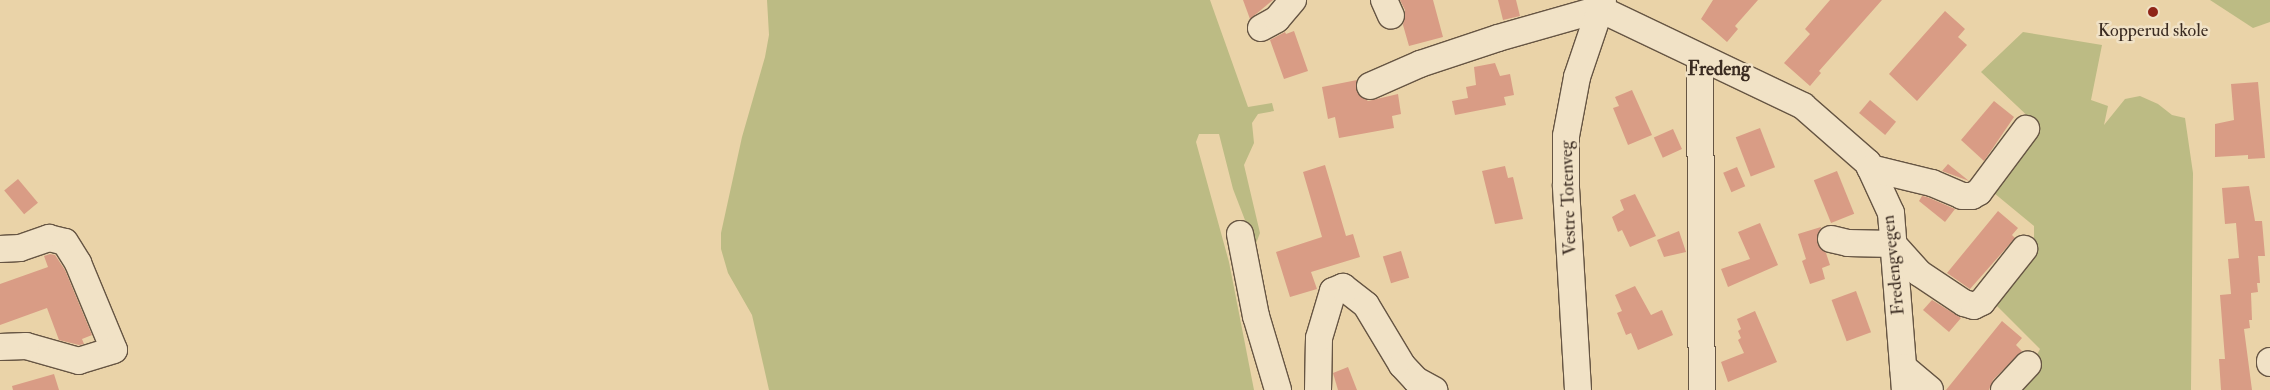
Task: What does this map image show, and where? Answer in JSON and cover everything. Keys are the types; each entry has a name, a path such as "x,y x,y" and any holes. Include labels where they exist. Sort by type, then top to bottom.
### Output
{"street":[{"path":"1261,28 1277,19 1293,0"},
{"path":"1370,86 1420,64 1601,5"},
{"name":"Fredengvegen","path":"1601,5 1700,58 1803,106 1870,168 1891,212 1904,379"},
{"name":"Vestre Totenveg","path":"1578,390 1566,185 1566,136 1577,77 1601,5"},
{"path":"1700,58 1702,390"},
{"path":"1870,168 1932,183 1962,196 1972,196 1979,192 2026,129"},
{"path":"1240,234 1256,316 1278,390"},
{"path":"0,249 20,248 49,238 65,242 78,263 114,350 87,360 70,361 26,346 0,346"},
{"path":"1831,239 1848,243 1893,244 1920,273 1964,303 1974,306 1982,302 2024,249"},
{"path":"1318,390 1318,338 1332,291 1343,287 1366,305 1402,365 1416,380 1434,390"},
{"path":"2004,390 2028,364"},
{"path":"1904,379 1930,390"}],"shaded area":[{"path":"767,0 1210,0 1248,107 1272,103 1274,111 1258,114 1252,123 1254,143 1244,165 1260,233 1255,246 1233,189 1219,134 1199,134 1196,142 1229,262 1254,390 769,390 752,315 728,273 721,249 721,233 742,137 765,57 769,35"},
{"path":"2210,0 2270,0 2270,22 2253,28"},
{"path":"2023,32 2102,45 2091,100 2108,106 2104,125 2125,99 2140,96 2158,104 2172,115 2185,118 2193,173 2191,390 2018,390 2040,349 1995,304 2034,249 2034,226 1994,193 2034,122 1981,72"}],"building":[{"path":"1243,0 1273,0 1250,19"},
{"path":"1400,0 1433,0 1443,37 1409,46 1403,25 1405,10"},
{"path":"1498,0 1516,0 1520,16 1503,20"},
{"path":"1713,0 1758,0 1735,26 1738,29 1727,42 1701,19"},
{"path":"1830,0 1882,0 1819,71 1821,73 1810,86 1784,63 1810,34 1805,29"},
{"path":"1945,11 1965,29 1958,37 1967,45 1917,101 1889,74"},
{"path":"1294,31 1308,71 1284,79 1270,40 1285,32 1286,34"},
{"path":"1495,63 1500,76 1510,74 1514,95 1504,97 1506,105 1455,115 1452,101 1468,98 1466,87 1476,85 1474,67"},
{"path":"1357,80 1357,92 1368,101 1398,94 1401,114 1392,116 1394,128 1339,138 1335,117 1328,119 1322,87"},
{"path":"2258,82 2265,158 2248,159 2248,155 2215,157 2215,124 2234,120 2231,84"},
{"path":"1632,90 1652,135 1628,145 1613,108 1619,106 1615,97"},
{"path":"1870,100 1896,122 1885,135 1859,113"},
{"path":"1994,101 2014,117 1984,161 1961,140"},
{"path":"1760,128 1775,167 1751,177 1736,137"},
{"path":"1673,129 1682,149 1663,158 1654,138"},
{"path":"1948,164 1969,181 1942,171"},
{"path":"1325,165 1346,236 1353,234 1360,257 1311,272 1317,289 1290,297 1276,252 1322,237 1303,172"},
{"path":"1505,166 1508,178 1513,177 1523,219 1495,224 1482,171"},
{"path":"1737,167 1745,186 1731,192 1723,173"},
{"path":"1837,171 1854,214 1831,223 1814,180"},
{"path":"18,179 38,203 24,214 4,191"},
{"path":"2249,186 2255,221 2262,221 2265,256 2258,256 2260,283 2257,283 2258,292 2251,293 2252,320 2249,320 2250,328 2244,329 2252,390 2221,390 2219,359 2225,359 2220,295 2231,294 2228,259 2239,258 2236,223 2225,224 2222,188"},
{"path":"1635,194 1656,236 1630,247 1622,230 1618,232 1612,217 1624,210 1620,200"},
{"path":"1922,196 1955,209 1945,222 1919,201"},
{"path":"1998,211 2018,228 2012,235 2015,238 1970,289 1947,273"},
{"path":"1760,223 1778,265 1728,287 1721,269 1750,259 1738,232"},
{"path":"1821,227 1817,243 1826,253 1830,265 1822,268 1825,279 1810,284 1802,261 1806,259 1798,234"},
{"path":"1679,231 1686,252 1664,257 1657,240"},
{"path":"1401,251 1409,278 1391,283 1383,257"},
{"path":"55,255 65,270 92,335 82,339 84,344 79,345 59,340 47,308 0,325 0,284 48,267 44,256"},
{"path":"1635,286 1651,315 1662,310 1673,335 1638,350 1631,333 1626,335 1617,313 1622,311 1615,295"},
{"path":"1856,291 1871,332 1847,341 1832,300"},
{"path":"1932,300 1961,318 1949,332 1923,310"},
{"path":"1755,311 1777,362 1728,382 1721,362 1744,353 1738,340 1741,338 1738,331 1741,329 1737,319"},
{"path":"2002,321 2022,338 2016,345 2022,351 1993,380 1989,390 1946,390"},
{"path":"1348,367 1357,390 1338,390 1333,373"},
{"path":"54,374 59,390 13,390 12,386"}],"place":[{"name":"Kopperud skole","path":"2153,12"}],"district":[{"name":"Fredeng","path":"1719,70"}]}
